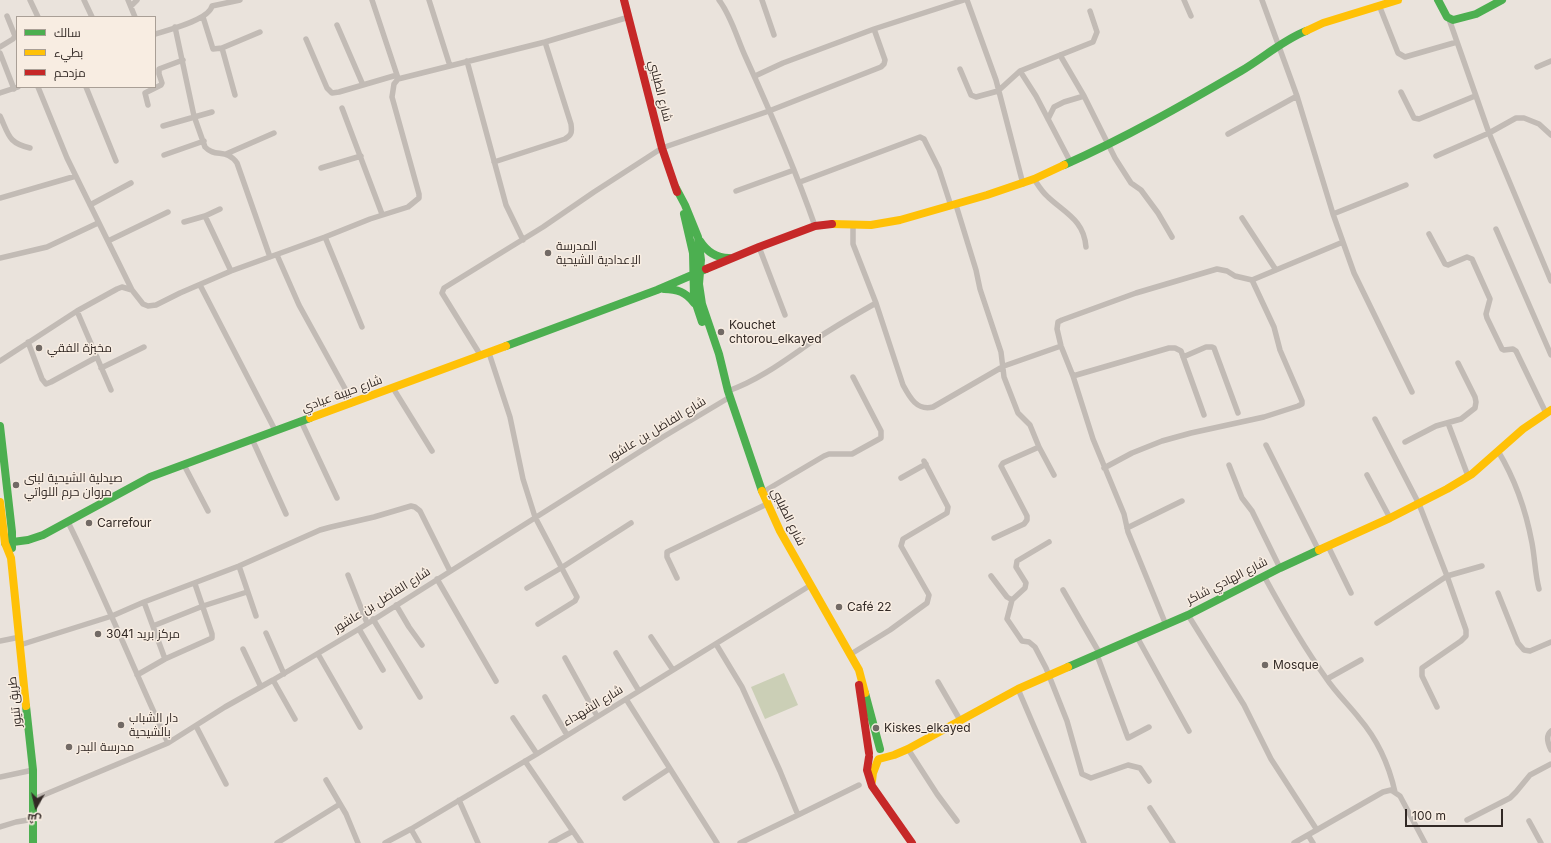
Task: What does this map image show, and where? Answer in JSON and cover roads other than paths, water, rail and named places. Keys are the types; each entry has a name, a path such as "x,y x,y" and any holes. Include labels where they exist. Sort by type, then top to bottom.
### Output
{"street":[{"path":"30,0 38,16"},
{"path":"84,0 92,16"},
{"path":"128,0 135,16"},
{"path":"131,6 137,0"},
{"path":"210,0 212,6"},
{"path":"156,34 203,17 212,6 240,0"},
{"path":"38,88 67,158 132,290 143,304 148,306 156,305 180,292 200,286 231,271 325,237 382,214 408,207 419,198 418,185 392,97 394,84 398,77 372,0"},
{"path":"429,0 450,66"},
{"name":"شارع الطبلبي","path":"624,0 662,148 676,188 692,244 702,304 720,354 729,394 767,504 780,531 859,670 880,750"},
{"path":"719,0 728,14 800,182 815,226"},
{"path":"762,0 774,35"},
{"path":"754,76 783,63 874,28 964,0"},
{"path":"967,0 996,80 1023,184"},
{"path":"1184,0 1191,16"},
{"path":"1262,0 1297,96 1333,214 1357,281 1412,392"},
{"name":"شارع حبيبة عيادي","path":"9,543 43,535 150,477 657,290 736,256 815,226 830,224 871,225 900,220 1023,184 1109,145 1235,74 1300,33 1323,23 1394,0"},
{"path":"1438,0 1449,19 1489,133 1551,281"},
{"path":"1449,19 1454,21 1461,20 1502,0"},
{"path":"1379,5 1398,53 1405,57 1457,42"},
{"path":"960,69 973,97 998,90 1020,71 1093,42 1096,32 1090,11"},
{"path":"0,47 13,39 15,36 7,16"},
{"path":"203,17 212,49 222,48 260,32"},
{"path":"306,38 327,88 330,92 339,92 545,42 629,17"},
{"path":"337,25 363,85"},
{"path":"175,27 194,116 205,147 209,151 226,154 233,157 240,170 270,257"},
{"path":"538,624 576,600 577,597 535,518 523,479 510,416 485,354 442,293 442,290 523,240 662,148 769,111 882,66 885,61 884,55 874,28"},
{"path":"494,162 565,139 570,136 572,132 571,124 545,42"},
{"path":"222,48 235,94"},
{"path":"0,54 16,88 0,93"},
{"path":"1060,55 1084,96 1115,158 1131,183 1141,190 1158,213 1172,238"},
{"path":"156,87 161,85 159,69 183,60"},
{"path":"467,61 506,205 523,240"},
{"path":"1537,67 1551,61"},
{"path":"1020,71 1036,96 1071,163"},
{"path":"86,88 116,161"},
{"path":"148,105 144,93 155,88"},
{"path":"1401,92 1414,118 1419,119 1475,96"},
{"path":"1048,119 1054,107 1064,102 1084,96"},
{"path":"1228,134 1297,96"},
{"path":"342,108 382,214"},
{"path":"163,126 212,112"},
{"path":"0,116 11,140 18,146 30,148"},
{"path":"1436,156 1489,133 1516,118 1524,118 1539,124 1551,135"},
{"path":"226,154 274,133"},
{"path":"800,182 920,137 924,139 939,169 954,205 976,270 1001,352 1004,366 1004,377 1018,413 1030,425 1054,475"},
{"path":"164,155 204,141"},
{"path":"321,168 361,156"},
{"path":"736,191 794,170"},
{"path":"0,198 76,176"},
{"path":"1034,179 1048,197 1079,224 1083,230 1086,247"},
{"path":"90,205 131,183"},
{"path":"1333,214 1406,185"},
{"name":"شارع الطبلبي","path":"676,188 685,205 698,237 701,260 696,273 694,298 696,308 724,376"},
{"path":"184,222 205,216 220,209"},
{"path":"108,241 168,212"},
{"path":"205,216 231,271"},
{"path":"1242,218 1276,270"},
{"path":"0,258 47,247 98,223"},
{"path":"853,225 853,244 876,303 903,385 916,404 922,407 933,407 1004,366 1061,346"},
{"path":"1496,229 1551,355"},
{"path":"1429,234 1445,264 1448,265 1467,257 1472,259 1490,299 1486,314 1487,318 1502,349 1514,349 1516,351 1548,412"},
{"path":"325,237 362,327"},
{"path":"698,237 704,247 711,254 725,258 736,256"},
{"path":"1166,624 1127,528 1124,514 1093,439 1073,376 1061,346 1057,329 1058,322 1136,293 1217,269 1227,271 1235,276 1252,280 1343,242"},
{"path":"759,247 785,316"},
{"path":"277,255 299,305 353,403"},
{"path":"1104,468 1138,450 1162,441 1264,417 1302,404 1280,350 1274,327 1252,280"},
{"path":"200,286 275,430"},
{"path":"0,361 77,311 117,289 122,287 132,290"},
{"path":"657,290 678,289 686,292 696,308"},
{"name":"شارع الفاضل بن عاشور","path":"34,799 168,743 225,707 318,654 729,394 778,366 835,327 876,303"},
{"path":"77,311 111,390"},
{"path":"28,342 42,380 46,384 97,357"},
{"path":"101,368 144,347"},
{"path":"1183,357 1206,347 1214,348 1238,413"},
{"path":"1073,376 1169,348 1175,348 1181,351 1204,415"},
{"path":"1405,442 1436,426 1461,419 1475,408 1475,398 1458,363"},
{"path":"763,492 824,456 829,454 852,454 881,438 881,431 853,377"},
{"path":"393,388 432,451"},
{"name":"شارع الهادي شاكر","path":"879,760 904,750 1018,689 1188,615 1280,568 1419,504 1468,476 1523,429 1548,412"},
{"path":"1375,419 1419,504 1467,633 1461,641 1422,668 1422,676 1437,707"},
{"path":"301,421 337,498"},
{"path":"1448,423 1468,476"},
{"name":"طريق تنيور","path":"0,427 4,497 33,770 33,843"},
{"path":"252,439 286,514"},
{"path":"994,538 1024,524 1027,520 1027,516 1000,466 1003,463 1039,446"},
{"path":"1266,446 1319,551"},
{"path":"1498,451 1509,469 1516,487 1532,542 1535,573 1539,589"},
{"path":"852,656 927,603 929,595 901,546 903,539 947,513 948,508 925,463 901,478"},
{"path":"184,465 208,511"},
{"path":"1229,465 1242,498 1252,511 1280,568"},
{"path":"1367,475 1390,518"},
{"path":"1127,528 1182,501"},
{"name":"طريق تنيور","path":"0,502 9,543"},
{"path":"677,578 667,557 667,552 767,504"},
{"path":"0,641 20,641 112,616 144,602 195,584 239,566 325,528 374,517 411,506 420,511 450,571"},
{"path":"68,522 112,616 168,743"},
{"path":"527,588 631,523"},
{"path":"1049,542 1017,561 1016,567 1026,583 1025,588 1012,600 1007,619 1022,641 1029,642 1035,647 1049,676 1067,721 1082,774 1090,778 1128,765 1140,768 1149,781"},
{"path":"1328,546 1351,593"},
{"path":"239,566 256,616"},
{"path":"1377,623 1447,576 1482,566"},
{"path":"348,576 367,623"},
{"path":"991,576 1007,597 1012,600"},
{"path":"1264,576 1298,638 1341,698 1360,719 1374,740 1387,765 1395,792"},
{"path":"437,579 496,681"},
{"path":"137,675 212,638 212,634 195,584"},
{"name":"شارع الشهداء","path":"385,843 537,754 811,585"},
{"path":"1063,590 1098,655 1128,738 1149,727"},
{"path":"153,626 203,606 247,592"},
{"path":"1498,592 1518,643 1523,650 1530,651 1551,642"},
{"path":"144,602 165,660"},
{"path":"396,604 409,627 422,645"},
{"path":"1188,615 1244,705 1271,759 1317,830"},
{"path":"373,618 420,697"},
{"path":"358,629 383,670"},
{"path":"266,633 284,674"},
{"path":"651,637 673,670"},
{"path":"1137,637 1188,731"},
{"path":"716,644 742,687 798,815"},
{"path":"243,649 262,687"},
{"path":"616,653 639,691"},
{"path":"318,654 360,727"},
{"name":"شارع الطبلبي","path":"852,656 859,687 869,755 867,770 872,786 912,843"},
{"path":"565,658 597,716"},
{"path":"1327,679 1361,660"},
{"path":"274,680 295,719"},
{"path":"938,682 960,720"},
{"path":"1018,689 1084,843"},
{"path":"545,697 567,735"},
{"path":"626,699 717,843"},
{"path":"513,718 537,754"},
{"path":"196,726 226,784"},
{"path":"1551,731 1547,735 1547,738 1551,750"},
{"path":"879,760 873,760 869,755 871,750 874,748 880,750 904,750 957,821"},
{"path":"872,786 873,773 882,755 880,750"},
{"path":"525,761 581,843"},
{"path":"1467,820 1510,798 1530,775 1551,764"},
{"path":"625,798 669,769"},
{"path":"0,777 12,773 33,770"},
{"path":"326,780 340,804 358,843"},
{"path":"740,843 859,785"},
{"path":"1294,843 1383,792 1391,790 1400,796 1425,843"},
{"path":"459,800 478,843"},
{"path":"277,843 340,804"},
{"path":"1150,808 1173,843"},
{"path":"0,827 16,822 34,819"},
{"path":"1529,822 1541,843"},
{"path":"411,829 419,843"},
{"path":"551,843 573,831"},
{"path":"1308,835 1313,843"},
{"path":"288,836 292,843"}],"place":[{"name":"المدرسة الإعدادية الشيحية","path":"548,253"},
{"name":"Kouchet chtorou_elkayed","path":"721,332"},
{"name":"مخبزة الفقي","path":"39,348"},
{"name":"صيدلية الشيحية لبنى مروان حرم اللواتي","path":"16,485"},
{"name":"Carrefour","path":"89,523"},
{"name":"Café 22","path":"839,607"},
{"name":"مركز بريد 3041","path":"98,634"},
{"name":"Mosque","path":"1265,665"},
{"name":"دار الشباب بالشيحية","path":"121,725"},
{"name":"Kiskes_elkayed","path":"876,728"},
{"name":"مدرسة البدر","path":"69,747"}]}
